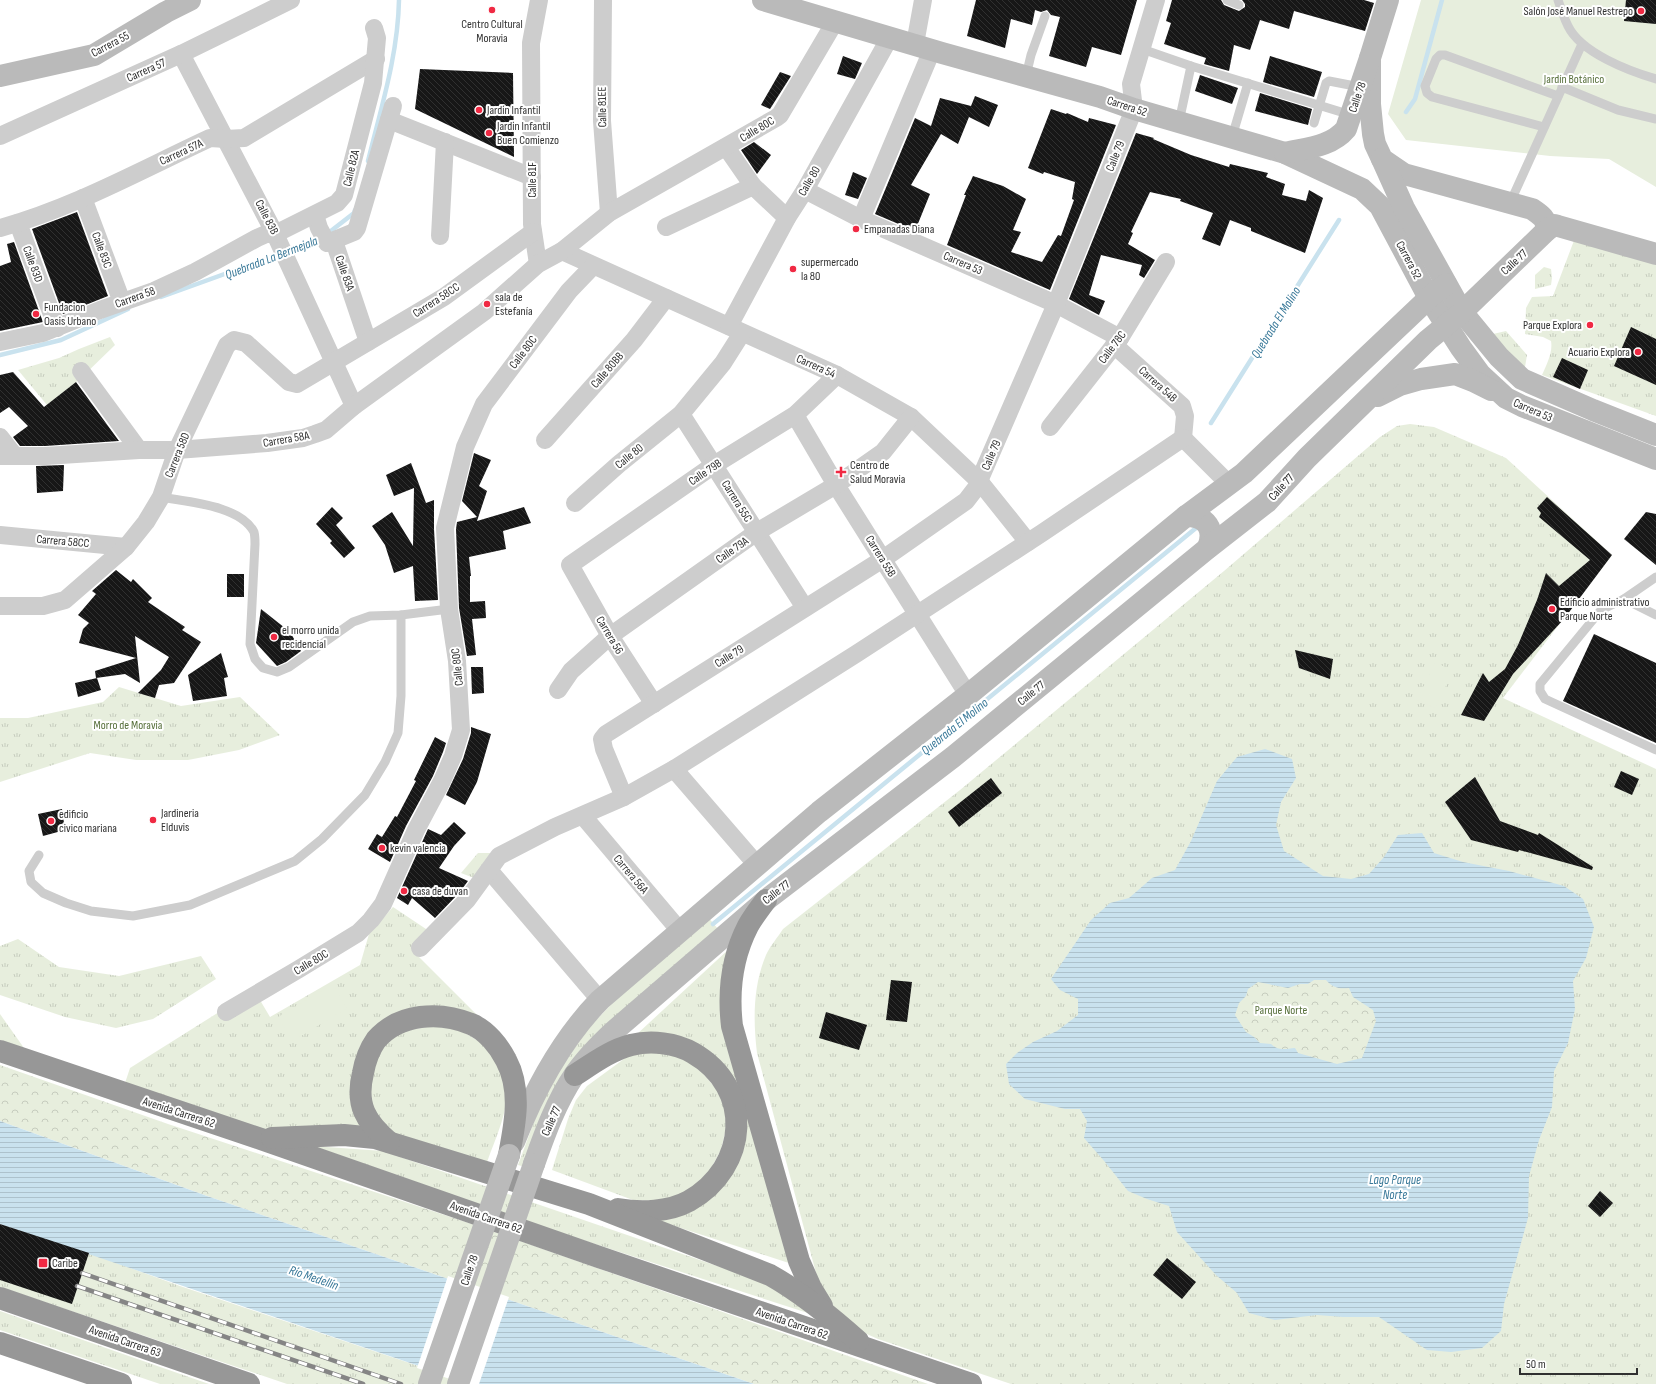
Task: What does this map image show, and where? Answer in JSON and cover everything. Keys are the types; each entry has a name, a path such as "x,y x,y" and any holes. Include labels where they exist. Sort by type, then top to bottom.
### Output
{"highway":[{"path":"766,900 749,925 736,957 731,994 732,1026 799,1261 811,1288 828,1315"},
{"path":"389,1142 376,1131 368,1120 360,1100 362,1078 370,1052 376,1041 386,1030 396,1024 406,1019 423,1016 439,1016 472,1024 488,1035 506,1061 512,1075 516,1096 515,1121 509,1155"},
{"path":"575,1075 611,1054 631,1045 652,1043 670,1044 686,1049 706,1060 722,1077 731,1093 736,1116 736,1136 730,1156 720,1174 706,1189 689,1201 672,1208 648,1210 624,1210 589,1204"},
{"name":"Avenida Carrera 62","path":"0,1051 261,1138 599,1257 971,1384"},
{"path":"261,1138 344,1135 389,1142 589,1204 770,1275 828,1315 866,1348"},
{"name":"Avenida Carrera 63","path":"0,1298 249,1384"},
{"path":"0,1343 121,1384"}],"main road":[{"name":"Carrera 55","path":"0,76 94,55 166,12 190,0"},
{"name":"Carrera 52","path":"763,0 1100,97 1134,109 1285,153 1362,189 1380,206 1429,298"},
{"name":"Calle 78","path":"1285,153 1321,145 1333,140 1346,129 1388,0"},
{"name":"Carrera 52","path":"1370,58 1370,104 1375,144 1404,208 1462,312"},
{"path":"1382,159 1404,174 1532,209 1543,216 1547,223 1547,230"},
{"path":"1547,230 1554,225 1656,254"},
{"name":"Calle 77","path":"458,1384 534,1164 553,1114 575,1075 593,1052 614,1031 766,900 953,757 1208,548 1267,502 1306,458 1428,340 1462,312 1547,230"},
{"name":"Calle 77","path":"509,1155 536,1094 564,1045 575,1027 600,1000 819,812 968,696 1186,516 1244,473 1429,298 1446,284"},
{"name":"Carrera 53","path":"1429,298 1445,326 1480,374 1506,398 1522,406 1656,459"},
{"name":"Carrera 53","path":"1462,312 1499,357 1522,378 1593,410 1656,435"},
{"path":"1366,401 1400,385 1421,379 1455,374 1473,381 1506,398"},
{"path":"1186,516 1196,516 1204,521 1210,529 1211,539 1208,548"},
{"name":"Calle 78","path":"429,1384 509,1155"}],"street":[{"name":"Carrera 57","path":"0,136 182,54 291,0"},
{"name":"Calle 81F","path":"538,264 533,232 531,43 539,0"},
{"name":"Calle 81EE","path":"603,0 602,121 609,213"},
{"path":"860,219 924,47 923,0"},
{"name":"Calle 79","path":"624,797 604,749 602,739 606,734 882,559 966,501 980,482 1056,304 1134,109 1131,84 1156,0"},
{"name":"Calle 80C","path":"538,264 562,251 609,213 780,115 836,20"},
{"name":"Calle 82A","path":"324,232 337,203 344,195 373,82 377,38 374,28"},
{"name":"Calle 80","path":"575,503 619,464 681,414 723,363 736,330 787,218 805,190 890,37"},
{"name":"Calle 83B","path":"182,54 282,248 354,406"},
{"name":"Carrera 57A","path":"0,228 18,223 83,198 210,138 244,138 376,59"},
{"name":"Calle 82A","path":"242,246 266,234 282,248 324,232 354,232 391,113 445,142"},
{"path":"440,236 445,142 532,177"},
{"path":"726,147 753,186 787,218"},
{"path":"666,228 753,186"},
{"name":"Carrera 53","path":"805,190 860,219 1056,304 1117,342"},
{"name":"Calle 83C","path":"83,198 122,302"},
{"name":"Calle 83D","path":"18,223 57,328"},
{"name":"Calle 83A","path":"324,232 368,342"},
{"name":"Carrera 58CC","path":"334,362 444,297 533,232"},
{"name":"Carrera 58","path":"0,342 43,333 154,291 195,272 242,246"},
{"name":"Carrera 54","path":"562,251 837,375 911,416 980,482 1028,542"},
{"name":"Calle 78C","path":"1050,427 1117,342 1166,262"},
{"name":"Carrera 58A","path":"7,455 45,456 139,450 177,450 267,443 303,438 326,430 354,406 484,312 538,264"},
{"name":"Calle 80C","path":"226,1012 358,933 371,920 383,904 416,830 442,781 453,756 461,730 457,661 449,609 445,528 465,447 484,404 569,291 593,266"},
{"name":"Calle 80BB","path":"546,440 634,340 666,298"},
{"name":"Carrera 58D","path":"0,606 44,606 65,600 126,547 146,522 161,497 177,450 227,345 234,340 246,343 289,382 297,384 334,362"},
{"name":"Carrera 54B","path":"1117,342 1182,406 1185,416 1183,438"},
{"path":"81,371 139,450"},
{"name":"Calle 79B","path":"570,565 714,466 795,415 837,375"},
{"name":"Carrera 55C","path":"681,414 805,608"},
{"name":"Carrera 55B","path":"795,415 882,559 968,696"},
{"name":"Calle 79A","path":"558,690 571,671 610,636 757,532 836,484 883,452 911,416"},
{"path":"0,437 7,455"},
{"path":"420,948 467,900 499,856 555,827 624,797 674,769 856,654 1028,542 1183,438 1229,484"},
{"name":"Carrera 58CC","path":"0,535 126,547"},
{"name":"Carrera 56","path":"570,565 610,636 654,704"},
{"path":"674,769 757,865"},
{"name":"Carrera 56A","path":"583,816 680,931"},
{"path":"489,870 600,1000"}],"lane":[{"path":"1227,0 1239,5"},
{"path":"1558,0 1568,27 1582,44 1610,62 1656,79"},
{"path":"1026,76 1031,55 1045,16"},
{"path":"1510,203 1582,44"},
{"path":"1142,49 1191,66 1351,115"},
{"path":"1544,127 1432,97 1427,94 1425,86 1436,59 1440,55 1445,55 1618,110 1656,119"},
{"path":"1179,122 1191,66"},
{"path":"1314,123 1326,83 1329,81 1360,87"},
{"path":"1232,138 1248,83"},
{"path":"161,497 228,511 245,521 254,533 256,544 250,644 255,659 263,668 277,672 289,667 353,622 370,616 401,615 449,609"},
{"path":"1656,577 1624,599 1600,610 1540,684 1540,691 1545,699 1656,750"},
{"path":"1624,599 1656,614"},
{"path":"39,855 29,871 30,882 43,893 66,903 91,911 133,916 190,905 295,861 322,839 365,795 385,762 392,747 398,732 401,696 401,615"}],"green space":[{"name":"Jardín Botánico","path":"1421,0 1656,0 1656,187 1609,159 1550,156 1406,140 1388,114"},
{"name":"Parque Explora","path":"1578,230 1656,253 1656,416 1542,375 1548,362 1551,341 1543,337 1525,334 1526,308 1532,297 1553,296"},
{"path":"1544,267 1551,269 1551,285 1535,289 1535,275"},
{"path":"1506,331 1527,355 1525,367 1515,362 1493,334"},
{"path":"110,337 115,345 80,379 47,405 18,370 59,358"},
{"name":"Parque Norte","path":"1410,424 1434,427 1506,458 1612,555 1503,698 1656,769 1656,1384 1011,1384 878,1339 860,1331 830,1305 819,1284 757,1053 755,1028 756,991 762,967 770,948 783,929 960,790 1224,571 1380,437 1397,426"},
{"path":"1435,662 1453,671 1435,708 1417,700"},
{"name":"Morro de Moravia","path":"119,687 181,706 240,697 280,735 239,750 188,760 136,760 90,753 0,782 0,718 28,718 103,702"},
{"path":"478,853 495,853 479,880 461,873"},
{"path":"393,907 438,937 419,957 491,1029 457,1011 377,1031 362,1126 272,1132 125,1083 130,1068 254,990 270,1017 360,965 369,934"},
{"path":"708,917 718,929 596,1036 525,1167 518,1165 545,1092 586,1031 621,994"},
{"path":"18,939 59,967 119,976 201,956 216,979 153,1019 116,1028 65,1017 0,995 0,946"},
{"path":"729,949 722,977 795,1265 656,1220 727,1180 731,1074 636,1035"},
{"path":"1314,980 1326,980 1341,989 1349,988 1353,997 1373,1010 1376,1021 1362,1058 1337,1064 1298,1053 1295,1048 1279,1049 1271,1044 1260,1043 1246,1032 1235,1015 1239,1003 1246,996 1248,989 1258,982 1275,986 1293,987 1300,984 1308,984"},
{"path":"333,984 347,1008 293,1041 278,1017"},
{"path":"0,1014 24,1048 0,1040"},
{"path":"438,1025 471,1036 483,1045 489,1052 500,1070 505,1090 505,1109 486,1165 389,1136 373,1120 369,1069 393,1033"},
{"path":"646,1052 672,1053 692,1060 723,1097 727,1124 721,1150 710,1170 693,1188 675,1197 654,1201 633,1200 552,1170 568,1119 576,1100 587,1086 628,1056"},
{"path":"0,1065 168,1124 466,1222 928,1384 754,1384 207,1196 0,1121"},
{"path":"313,1146 383,1151 761,1281 814,1315 561,1233"},
{"path":"89,1253 180,1286 472,1384 287,1384 0,1287 0,1280"},
{"path":"0,1311 209,1384 160,1384 0,1330"}],"water":[{"name":"Lago Parque Norte","path":"1265,749 1292,759 1296,778 1281,802 1276,825 1284,851 1323,876 1351,879 1369,874 1384,857 1398,835 1422,833 1434,853 1463,862 1509,871 1564,886 1583,899 1594,927 1586,958 1573,981 1575,1009 1568,1043 1554,1071 1552,1107 1539,1140 1529,1176 1528,1218 1504,1304 1501,1331 1482,1348 1451,1352 1427,1350 1379,1317 1317,1315 1275,1320 1249,1313 1237,1293 1216,1275 1177,1232 1169,1206 1128,1191 1084,1138 1087,1121 1080,1109 1065,1109 1025,1099 1009,1084 1006,1064 1017,1053 1033,1042 1057,1031 1078,1015 1078,999 1060,990 1051,979 1091,920 1110,903 1129,898 1152,878 1175,870 1191,841 1217,781 1237,757","holes":["1314,980 1326,980 1331,985 1336,987 1349,988 1353,997 1373,1010 1376,1021 1362,1058 1337,1064 1298,1053 1295,1048 1279,1049 1271,1044 1260,1043 1246,1032 1235,1015 1239,1003 1246,996 1248,989 1258,982 1288,988 1300,984 1308,984"]},
{"name":"Río Medellín","path":"0,1121 207,1196 754,1384 472,1384 0,1224"}],"pier":[{"path":"448,1276 509,1297 479,1384 465,1384 417,1368"}],"building":[{"path":"976,0 1137,0 1121,55 1092,47 1086,67 1049,56 1060,17 1051,15 1047,10 1041,12 1035,10 1032,25 1011,19 1005,48 967,36"},
{"path":"1172,0 1221,0 1224,5 1239,11 1245,7 1242,0 1364,0 1374,3 1365,31 1294,11 1289,29 1260,20 1250,50 1234,45 1229,71 1204,64 1206,58 1164,44 1171,23 1166,21"},
{"name":"Salón José Manuel Restrepo","path":"1626,0 1656,0 1656,24 1624,21"},
{"path":"843,56 862,63 855,79 837,74"},
{"path":"1270,56 1322,72 1314,97 1263,82"},
{"name":"Jardin Infantil Buen Comienzo","path":"420,69 513,73 514,157 415,109"},
{"path":"780,72 791,76 770,109 761,105"},
{"path":"1200,75 1238,88 1232,104 1195,91"},
{"path":"1260,93 1312,109 1308,125 1255,111"},
{"path":"975,96 998,105 989,127 969,117 958,144 941,134 911,185 930,194 915,231 875,214 915,118 931,126 940,98 971,106"},
{"path":"1051,109 1066,114 1067,113 1088,122 1089,118 1116,125 1050,290 947,245 966,195 964,195 973,176 1003,186 1026,199 1013,230 1021,232 1011,252 1042,262 1058,235 1061,236 1074,200 1072,199 1075,182 1044,172 1043,174 1028,168"},
{"path":"1136,133 1154,138 1153,139 1191,155 1229,167 1230,164 1268,173 1266,177 1285,184 1282,195 1306,201 1309,190 1323,198 1305,253 1251,231 1251,228 1230,220 1220,246 1202,239 1213,213 1180,201 1181,199 1150,192 1131,232 1133,233 1128,244 1155,260 1144,278 1139,275 1142,265 1101,255 1089,295 1105,301 1099,315 1069,299"},
{"path":"754,142 771,155 757,174 741,150"},
{"path":"853,172 867,178 858,199 845,195"},
{"path":"77,212 108,296 63,314 32,229"},
{"path":"14,242 43,322 0,331 0,266 11,262 7,244"},
{"name":"Acuario Explora","path":"1631,327 1656,339 1656,385 1614,366"},
{"path":"1562,358 1588,370 1580,389 1553,377"},
{"path":"13,372 44,407 76,382 119,441 45,446 20,446 13,437 28,426 9,407 0,413 0,375"},
{"path":"474,453 491,460 479,486 487,491 477,521 524,507 531,523 503,531 506,549 469,557 471,576 470,602 485,601 486,618 472,619 476,655 467,656 459,608 456,529 457,522 477,517 462,501"},
{"path":"411,463 426,503 434,500 438,600 415,601 413,566 394,573 385,545 372,526 392,512 413,546 414,488 394,496 386,475"},
{"path":"64,465 63,491 37,493 36,466"},
{"name":"Edificio administrativo Parque Norte","path":"1547,497 1612,555 1564,619 1513,674 1484,721 1461,715 1483,673 1489,682 1505,669 1518,645 1537,600 1546,573 1559,586 1590,560 1539,517 1541,513 1537,508"},
{"path":"332,507 343,518 336,525 355,548 344,558 330,543 332,541 316,524"},
{"path":"1646,512 1656,514 1656,565 1624,539"},
{"path":"116,570 131,582 133,579 152,598 148,602 185,627 182,630 201,642 174,683 159,685 155,698 138,693 161,670 169,657 135,636 140,683 125,674 96,678 95,671 136,658 79,643 83,629 89,623 78,615 96,594 92,591"},
{"path":"227,574 244,574 244,597 227,597"},
{"name":"el morro unida recidencial","path":"261,609 290,632 301,651 286,662 277,666 256,643"},
{"path":"1594,634 1656,663 1656,743 1563,701"},
{"path":"1295,650 1333,659 1330,679 1299,668"},
{"path":"221,653 228,677 224,678 227,696 193,701 188,675"},
{"path":"471,667 483,667 484,693 472,694"},
{"path":"97,678 101,690 78,697 75,683"},
{"path":"471,727 491,734 477,782 465,805 446,795 463,759 471,733"},
{"path":"435,737 446,743 443,752 433,776 406,826 390,862 368,849 377,834 382,837 395,816 397,817 416,781 414,780"},
{"path":"1621,771 1639,779 1632,795 1614,787"},
{"path":"1475,777 1500,821 1538,835 1539,833 1593,867 1592,870 1519,850 1518,852 1471,840 1445,802"},
{"path":"991,778 1002,793 959,827 948,812"},
{"name":"edificio civico mariana","path":"62,809 65,830 43,836 38,814"},
{"path":"454,822 466,833 454,846 439,868 468,881 459,893 435,918 412,898 408,905 397,898 428,829 441,835"},
{"path":"891,980 912,982 907,1022 886,1020"},
{"path":"826,1012 867,1025 859,1050 819,1038"},
{"path":"1600,1191 1613,1203 1600,1217 1588,1206"},
{"name":"Caribe","path":"0,1224 89,1253 72,1304 0,1280"},
{"path":"1167,1258 1196,1282 1182,1299 1153,1275"}],"waterway":[{"name":"Quebrada La Bermejala","path":"368,161 396,41 399,0"},
{"name":"Quebrada El Molino","path":"1406,112 1415,99 1442,0"},
{"name":"Quebrada La Bermejala","path":"327,234 354,213 355,210"},
{"name":"Quebrada El Molino","path":"1211,423 1339,220"},
{"name":"Quebrada La Bermejala","path":"287,252 321,238"},
{"name":"Quebrada La Bermejala","path":"161,297 280,254"},
{"name":"Quebrada La Bermejala","path":"0,355 61,340 128,309"},
{"name":"Quebrada El Molino","path":"713,924 1196,528"}],"railway":[{"path":"82,1273 401,1384"},
{"path":"77,1286 363,1384"}],"place":[{"name":"Centro Cultural Moravia","path":"492,10"},
{"name":"Salón José Manuel Restrepo","path":"1641,11"},
{"name":"Jardin Infantil","path":"479,110"},
{"name":"Jardin Infantil Buen Comienzo","path":"489,133"},
{"name":"Empanadas Diana","path":"856,229"},
{"name":"supermercado la 80","path":"793,269"},
{"name":"sala de Estefanía","path":"487,304"},
{"name":"Fundacion Oasis Urbano","path":"36,314"},
{"name":"Parque Explora","path":"1590,325"},
{"name":"Acuario Explora","path":"1638,352"},
{"name":"Centro de Salud Moravia","path":"841,472"},
{"name":"Edificio administrativo Parque Norte","path":"1552,609"},
{"name":"el morro unida recidencial","path":"274,637"},
{"name":"Jardineria Elduvis","path":"153,820"},
{"name":"edificio civico mariana","path":"51,821"},
{"name":"kevin valencia","path":"382,848"},
{"name":"casa de duvan","path":"404,891"},
{"name":"Caribe","path":"43,1263"}]}
